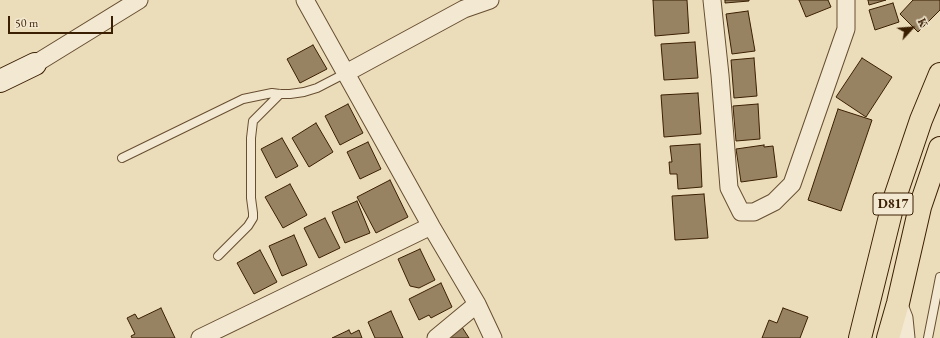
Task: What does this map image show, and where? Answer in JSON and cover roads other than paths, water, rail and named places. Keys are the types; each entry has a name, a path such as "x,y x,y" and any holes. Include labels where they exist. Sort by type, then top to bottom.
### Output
{"highway":[{"name":"D817","path":"860,338 894,200 921,120 940,74"},
{"name":"D817","path":"888,338 898,303 920,207 940,148"}],"street":[{"path":"0,81 35,64 139,0"},
{"path":"305,0 431,226 477,304 493,338"},
{"path":"346,73 464,9 490,0"},
{"path":"712,0 720,75 729,188 741,212 754,212 774,202 792,184 846,29 846,0"},
{"path":"200,338 431,226"},
{"path":"898,303 904,318 906,338"},
{"path":"436,338 477,304"}],"lane":[{"path":"122,158 243,99 272,93 280,94 304,92 317,88 346,73"},
{"path":"218,256 248,226 253,218 251,198 251,138 253,121 280,94"},
{"path":"928,338 940,278"}]}
